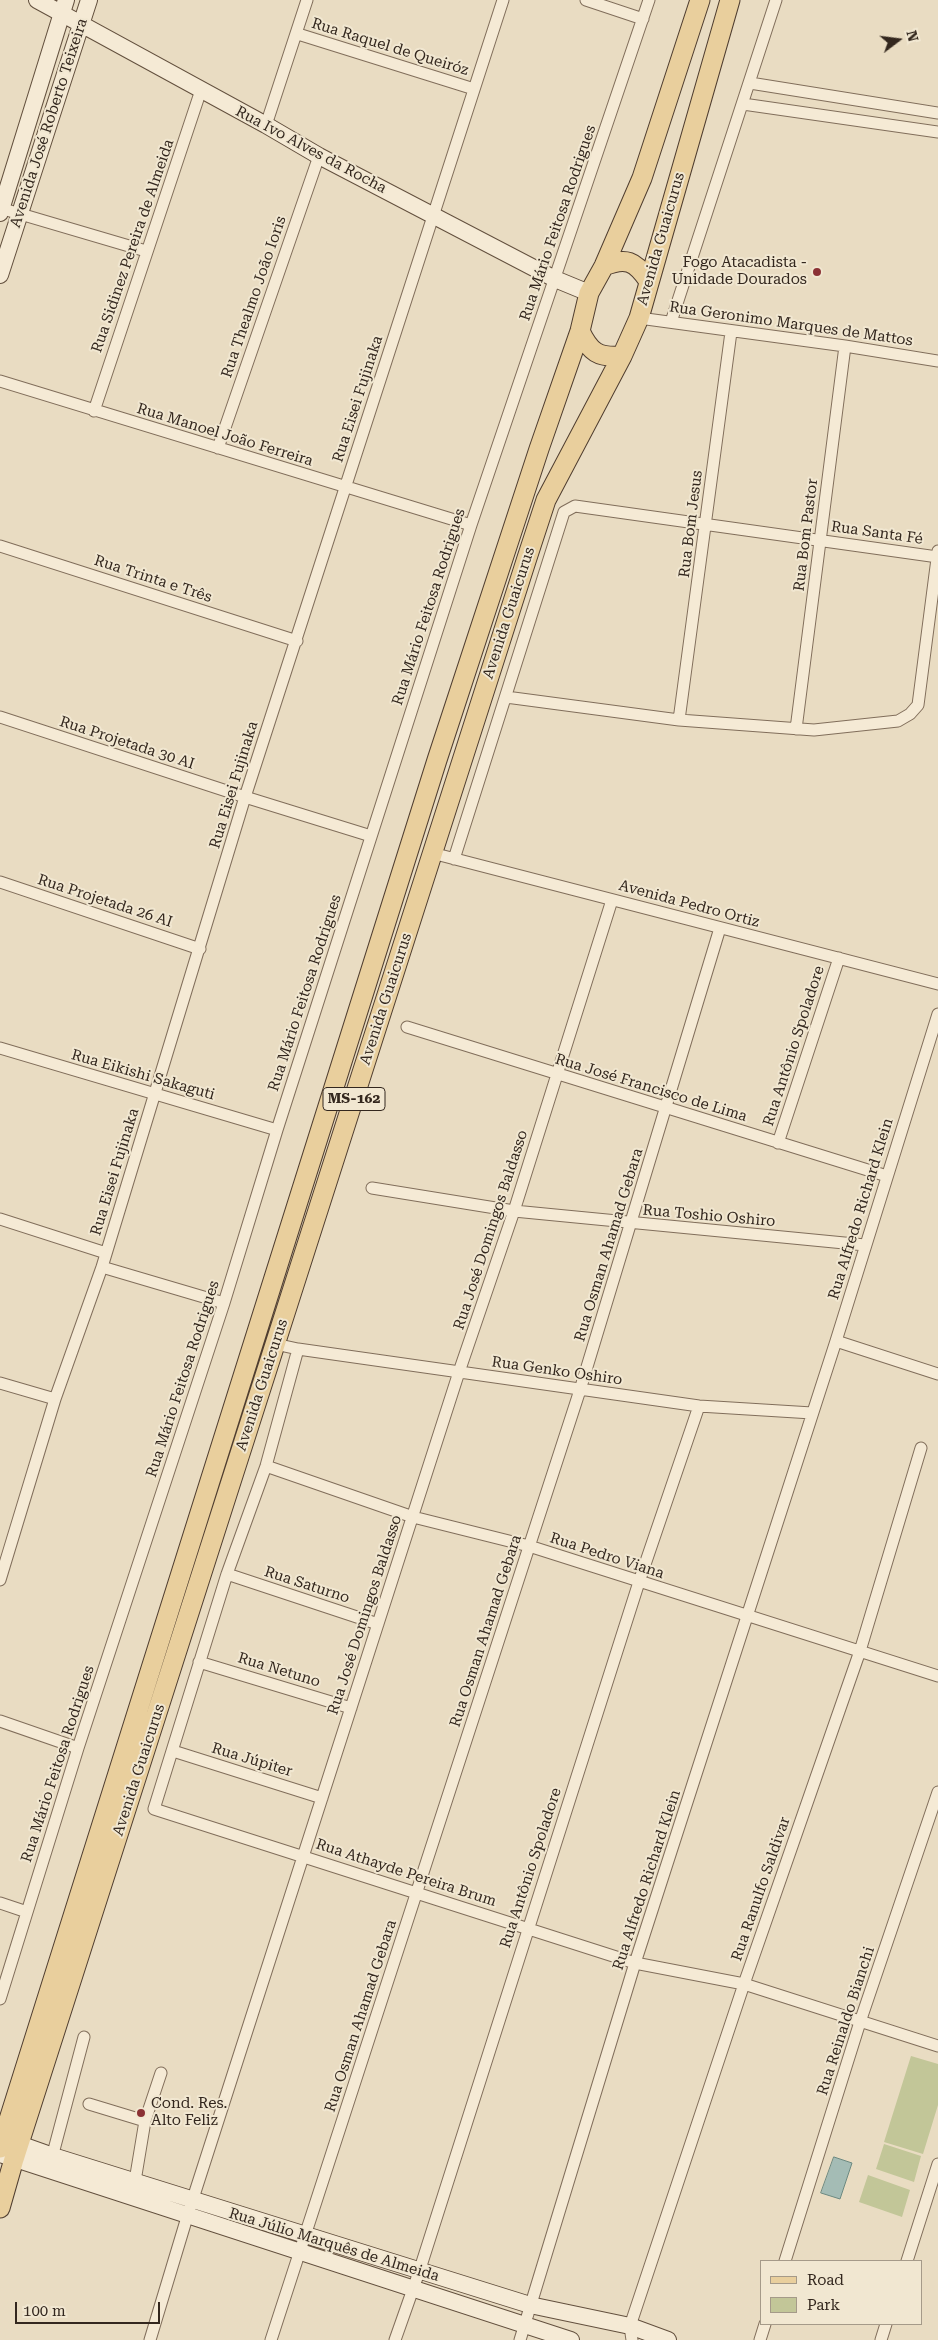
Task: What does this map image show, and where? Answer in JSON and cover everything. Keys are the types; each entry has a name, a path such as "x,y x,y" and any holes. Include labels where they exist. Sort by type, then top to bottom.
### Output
{"main road":[{"name":"Avenida Guaicurus","path":"0,2208 7,2149 27,2059 434,769 580,330 589,293 604,266 642,178 700,0"},
{"name":"Avenida Guaicurus","path":"7,2149 275,1344 546,500 622,356 639,318 648,280 730,0"},
{"path":"604,266 615,262 632,262 640,268 648,280"},
{"path":"580,330 587,346 600,355 622,356"}],"street":[{"name":"Rua Ivo Alves da Rocha","path":"36,0 63,7 82,24 319,156 556,279 589,293"},
{"name":"Avenida José Roberto Teixeira","path":"0,275 89,0"},
{"path":"266,125 308,0"},
{"name":"Rua Eisei Fujinaka","path":"0,1580 4,1558 55,1399 102,1267 245,797 503,0"},
{"path":"586,0 643,19"},
{"name":"Rua Mário Feitosa Rodrigues","path":"0,1998 78,1748 224,1302 277,1130 471,525 556,279 649,0"},
{"path":"671,322 776,0"},
{"name":"Avenida José Roberto Teixeira","path":"0,210 63,7"},
{"name":"Rua Raquel de Queiróz","path":"298,34 474,89"},
{"path":"750,83 938,113"},
{"name":"Rua Sidinez Pereira de Almeida","path":"94,411 146,251 202,90"},
{"path":"743,104 938,132"},
{"name":"Rua Thealmo João Ioris","path":"218,448 319,156"},
{"path":"0,210 20,214 146,251"},
{"name":"Rua Geronimo Marques de Mattos","path":"639,318 730,332 845,346 938,361"},
{"name":"Rua Bom Jesus","path":"679,720 730,332"},
{"name":"Rua Bom Pastor","path":"796,729 845,346"},
{"name":"Rua Manoel João Ferreira","path":"0,381 471,525"},
{"name":"Rua Santa Fé","path":"506,697 564,512 575,506 706,523 821,541 938,555"},
{"name":"Rua Trinta e Três","path":"0,546 296,641"},
{"path":"454,860 506,697 679,720 814,730 898,721 910,714 918,705 938,555"},
{"name":"Rua Projetada 30 AI","path":"0,717 371,836"},
{"name":"Avenida Pedro Ortiz","path":"432,853 938,984"},
{"name":"Rua Projetada 26 AI","path":"0,882 200,948"},
{"name":"Rua José Domingos Baldasso","path":"150,2340 190,2207 459,1372 558,1075 612,900"},
{"name":"Rua Osman Ahamad Gebara","path":"271,2340 298,2252 418,1893 580,1390 720,928"},
{"name":"Rua Antônio Spoladore","path":"778,1143 839,958"},
{"name":"Rua Alfredo Richard Klein","path":"522,2333 635,1963 748,1617 938,1014"},
{"name":"Rua José Francisco de Lima","path":"407,1027 666,1109 887,1176"},
{"name":"Rua Eikishi Sakaguti","path":"0,1048 277,1130"},
{"name":"Rua Toshio Oshiro","path":"372,1188 514,1211 866,1245"},
{"path":"0,1219 106,1253"},
{"path":"102,1267 224,1302"},
{"path":"836,1341 938,1374"},
{"name":"Rua Genko Oshiro","path":"275,1344 298,1349 699,1406 812,1413"},
{"path":"173,1751 227,1574 266,1466 298,1349"},
{"path":"0,1383 55,1399"},
{"name":"Rua Antônio Spoladore","path":"396,2340 639,1582 699,1406"},
{"name":"Rua Ranulfo Saldivar","path":"631,2333 744,1984 860,1651 921,1448"},
{"name":"Rua Pedro Viana","path":"266,1466 413,1517 529,1546 938,1676"},
{"name":"Rua Saturno","path":"227,1574 378,1624"},
{"name":"Rua Netuno","path":"199,1662 351,1708"},
{"path":"0,1721 78,1748"},
{"name":"Rua Athayde Pereira Brum","path":"173,1751 154,1809 303,1855 635,1963 744,1984 938,2046"},
{"name":"Rua Júpiter","path":"173,1751 322,1798"},
{"name":"Rua Reinaldo Bianchi","path":"785,2260 860,2022 938,1792"},
{"path":"0,1903 27,1912"},
{"path":"51,2163 84,2037"},
{"path":"135,2181 145,2121 161,2073"},
{"path":"88,2104 145,2121"},
{"name":"Rua Júlio Marquês de Almeida","path":"7,2149 190,2207 304,2235 530,2305 631,2333 668,2340"},
{"name":"Rua Júlio Marquês de Almeida","path":"51,2163 135,2181 190,2207 298,2252 412,2288 522,2333 571,2340"},
{"path":"907,2260 938,2164"},
{"path":"760,2340 765,2325"},
{"path":"881,2340 886,2325"}],"green space":[{"path":"911,2056 938,2064 938,2105 923,2154 884,2142"},
{"path":"884,2144 921,2156 914,2182 876,2169"},
{"path":"868,2175 910,2190 902,2217 859,2202"}],"water":[{"path":"834,2157 852,2163 840,2199 821,2193"}],"place":[{"name":"Fogo Atacadista - Unidade Dourados","path":"817,272"},
{"name":"Cond. Res. Alto Feliz","path":"141,2113"}]}
